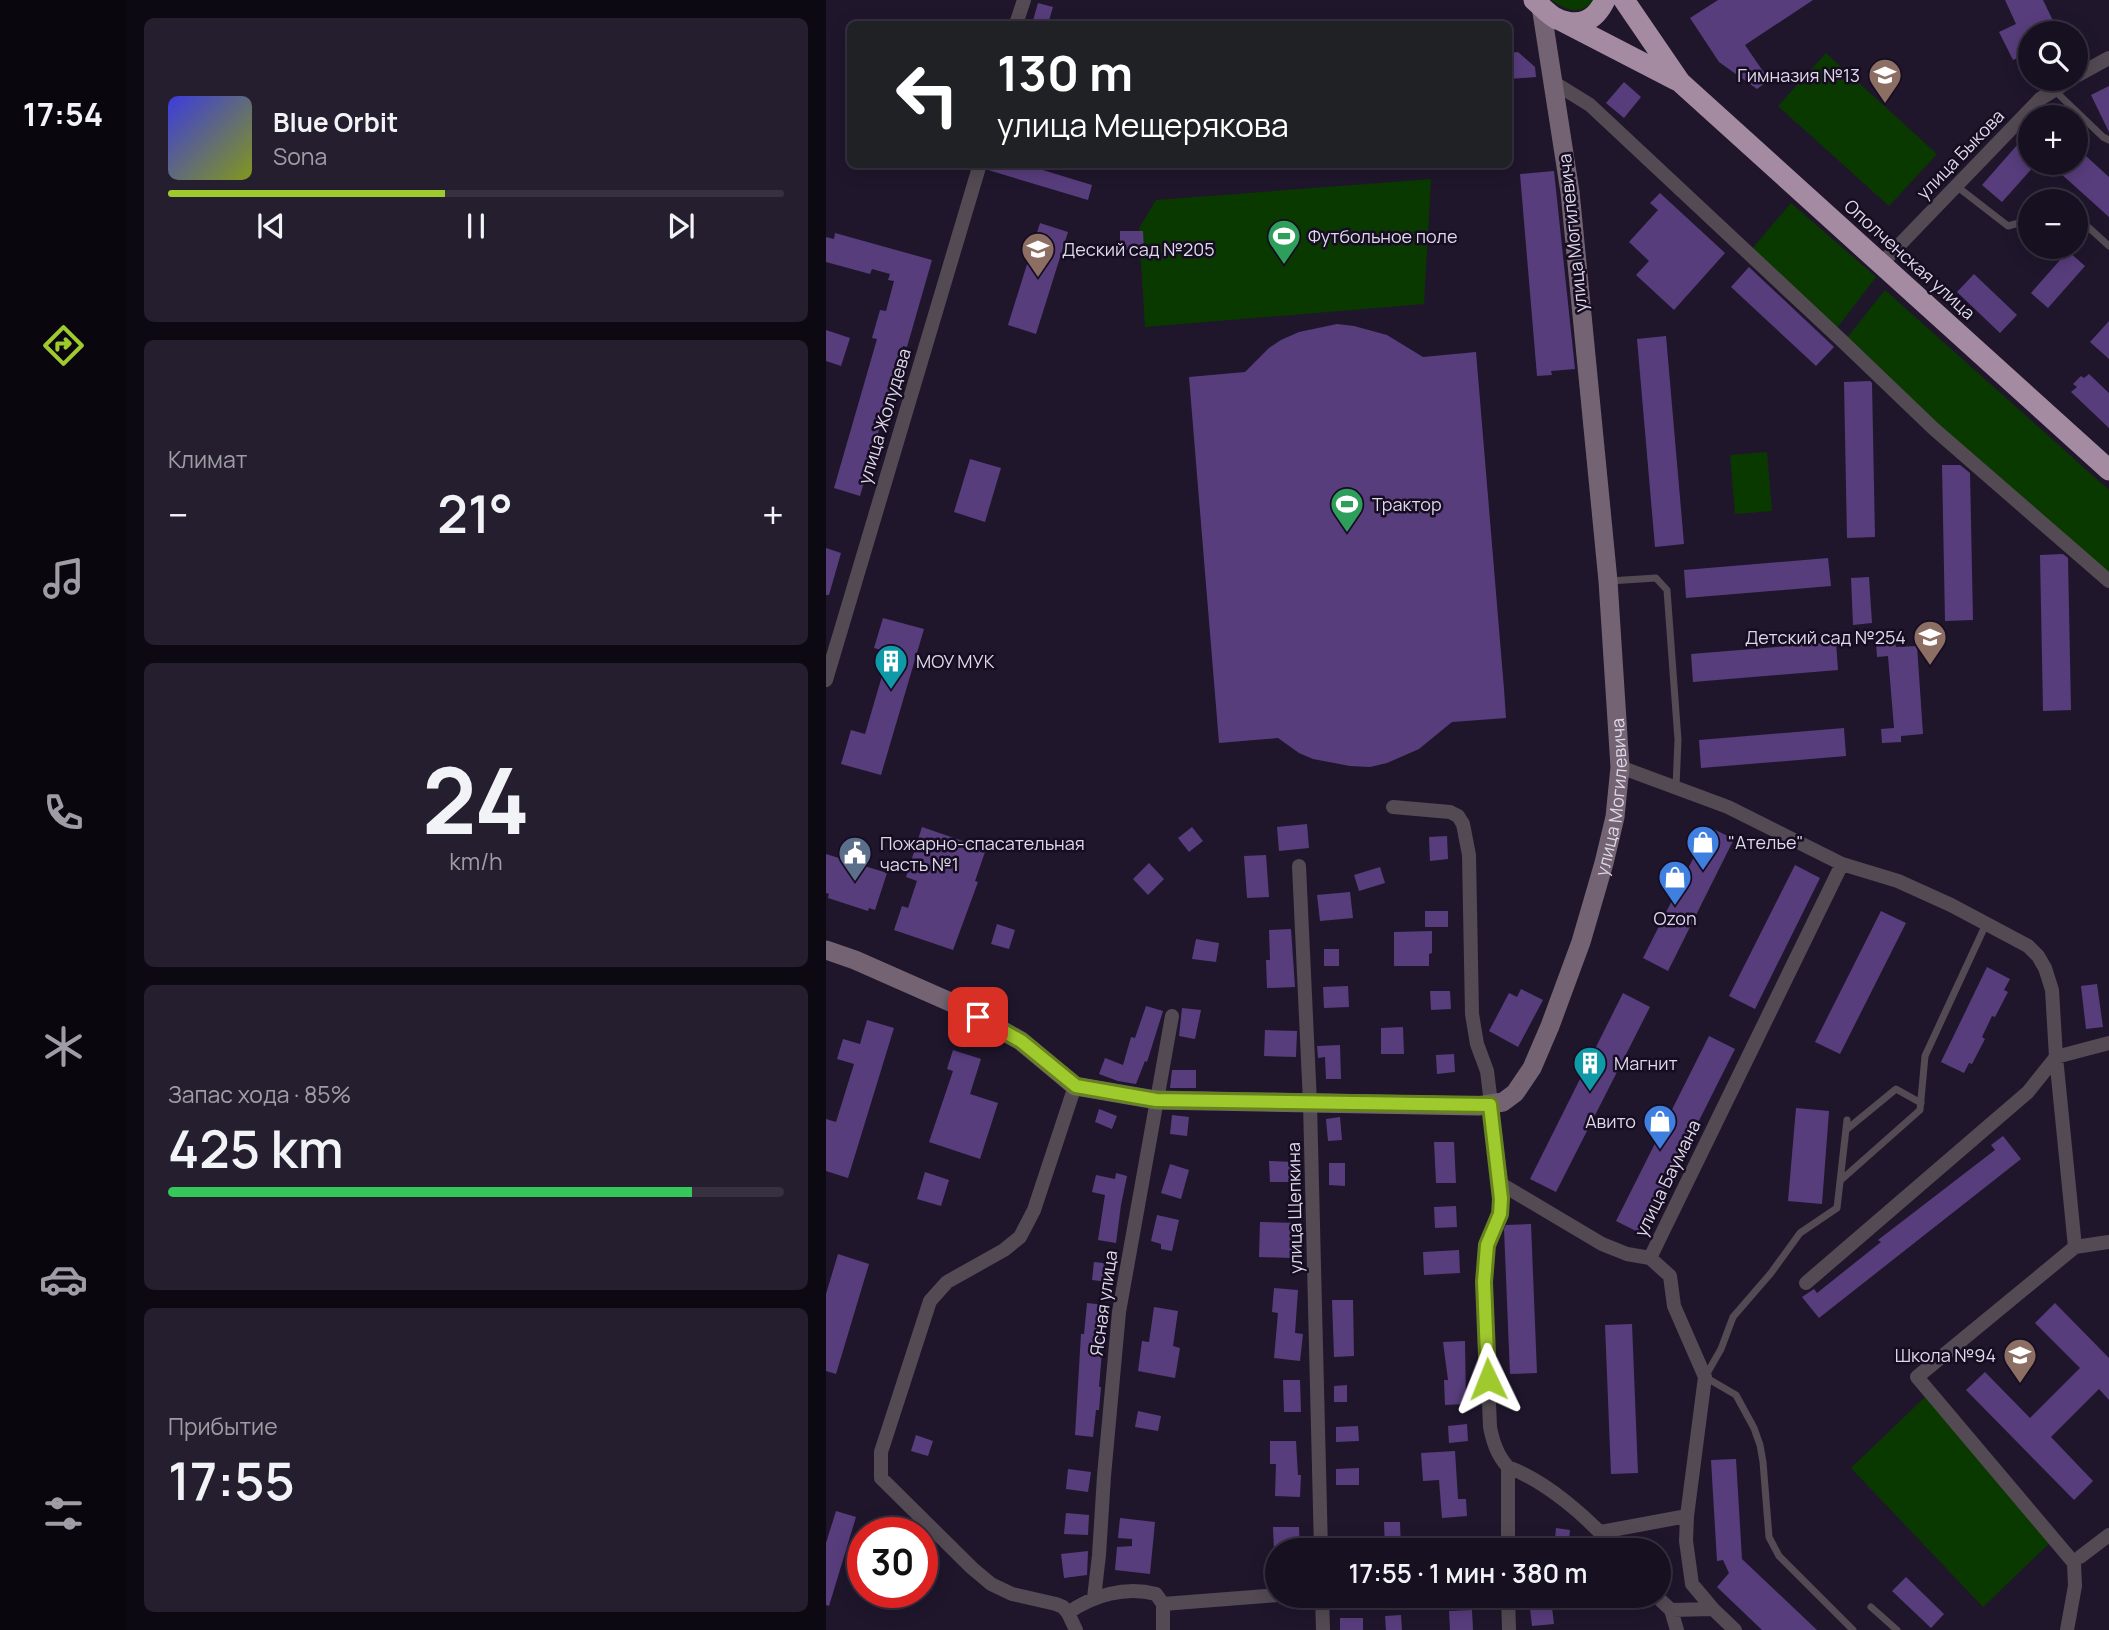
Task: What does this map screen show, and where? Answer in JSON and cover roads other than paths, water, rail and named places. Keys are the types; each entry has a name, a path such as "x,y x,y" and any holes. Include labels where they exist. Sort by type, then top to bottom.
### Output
{"highway":[{"path":"1544,8 1581,23 1597,15 1605,0"},
{"name":"Ополченская улица","path":"1624,0 1680,82"},
{"name":"Ополченская улица","path":"1544,8 1680,82 2109,470"}],"street":[{"path":"1018,21 1024,0"},
{"name":"улица Могилевича","path":"1490,1105 1503,1102 1515,1093 1532,1068 1550,1026 1581,942 1604,863 1615,817 1620,767 1608,581 1570,192 1544,8"},
{"name":"улица Быкова","path":"2088,70 2109,58"},
{"path":"1553,82 1594,109 1934,429 2109,581"},
{"name":"улица Быкова","path":"1882,263 2039,99 2050,91"},
{"name":"улица Жолудева","path":"826,680 979,168"},
{"path":"1620,767 1728,807 1842,864 1898,881 1951,905 2028,946 2038,956 2052,990 2075,1247"},
{"path":"1393,807 1450,812 1458,816 1463,824 1469,855 1472,1014 1477,1044 1487,1071 1501,1184 1500,1214 1487,1245 1484,1282 1490,1427 1496,1450 1508,1467 1545,1487 1606,1538"},
{"name":"улица Баумана","path":"1705,1377 1674,1306 1670,1276 1650,1258 1842,864"},
{"name":"улица Щепкина","path":"1299,866 1310,1103 1321,1538"},
{"path":"826,950 957,1005 1021,1041 1076,1086 1156,1100 1490,1105"},
{"name":"Ясная улица","path":"1094,1598 1100,1555 1104,1476 1119,1312 1172,1016"},
{"path":"1806,1283 2028,1092 2056,1057 2109,1043"},
{"path":"1076,1086 1034,1210 1020,1237 1004,1250 947,1282 930,1301 881,1452 881,1478 972,1568 991,1584 1012,1594 1063,1607 1076,1630"},
{"path":"1501,1184 1602,1244 1628,1254 1650,1258"},
{"path":"2067,1630 2075,1586 2074,1563 1917,1377 2075,1247 2109,1242"},
{"path":"1705,1377 1686,1541 1692,1584 1735,1630"},
{"path":"1508,1467 1508,1538"},
{"path":"1601,1532 1687,1516"},
{"path":"2080,1557 2109,1535"},
{"path":"1068,1613 1094,1598 1138,1590 1156,1594 1163,1604 1163,1630"},
{"path":"1163,1604 1265,1596"},
{"path":"1322,1608 1323,1630"},
{"path":"1508,1608 1509,1630"},
{"path":"1677,1630 1671,1610 1713,1609"}],"lane":[{"path":"2055,91 2109,140"},
{"path":"1955,185 2008,226 2018,223"},
{"path":"2088,227 2109,246"},
{"path":"1608,581 1656,578 1667,590 1678,740 1676,788"},
{"path":"1840,1181 1920,1110 1925,1056 1986,924"},
{"path":"1845,1131 1896,1089 1921,1103"},
{"path":"1847,1120 1837,1208 1800,1233 1771,1273 1733,1317 1721,1349 1705,1377 1736,1395 1754,1428 1763,1462 1769,1537 1779,1556 1853,1630"},
{"path":"1871,1607 1897,1630"}],"place":[{"name":"Гимназия №13","path":"1885,105"},
{"name":"Футбольное поле","path":"1284,266"},
{"name":"Деский сад №205","path":"1038,279"},
{"name":"Трактор","path":"1347,534"},
{"name":"Детский сад №254","path":"1930,667"},
{"name":"МОУ МУК","path":"891,691"},
{"name":"\"Ателье\"","path":"1703,872"},
{"name":"Пожарно-спасательная часть №1","path":"855,883"},
{"name":"Ozon","path":"1675,907"},
{"name":"Магнит","path":"1590,1093"},
{"name":"Авито","path":"1660,1151"},
{"name":"Школа №94","path":"2020,1385"}]}
